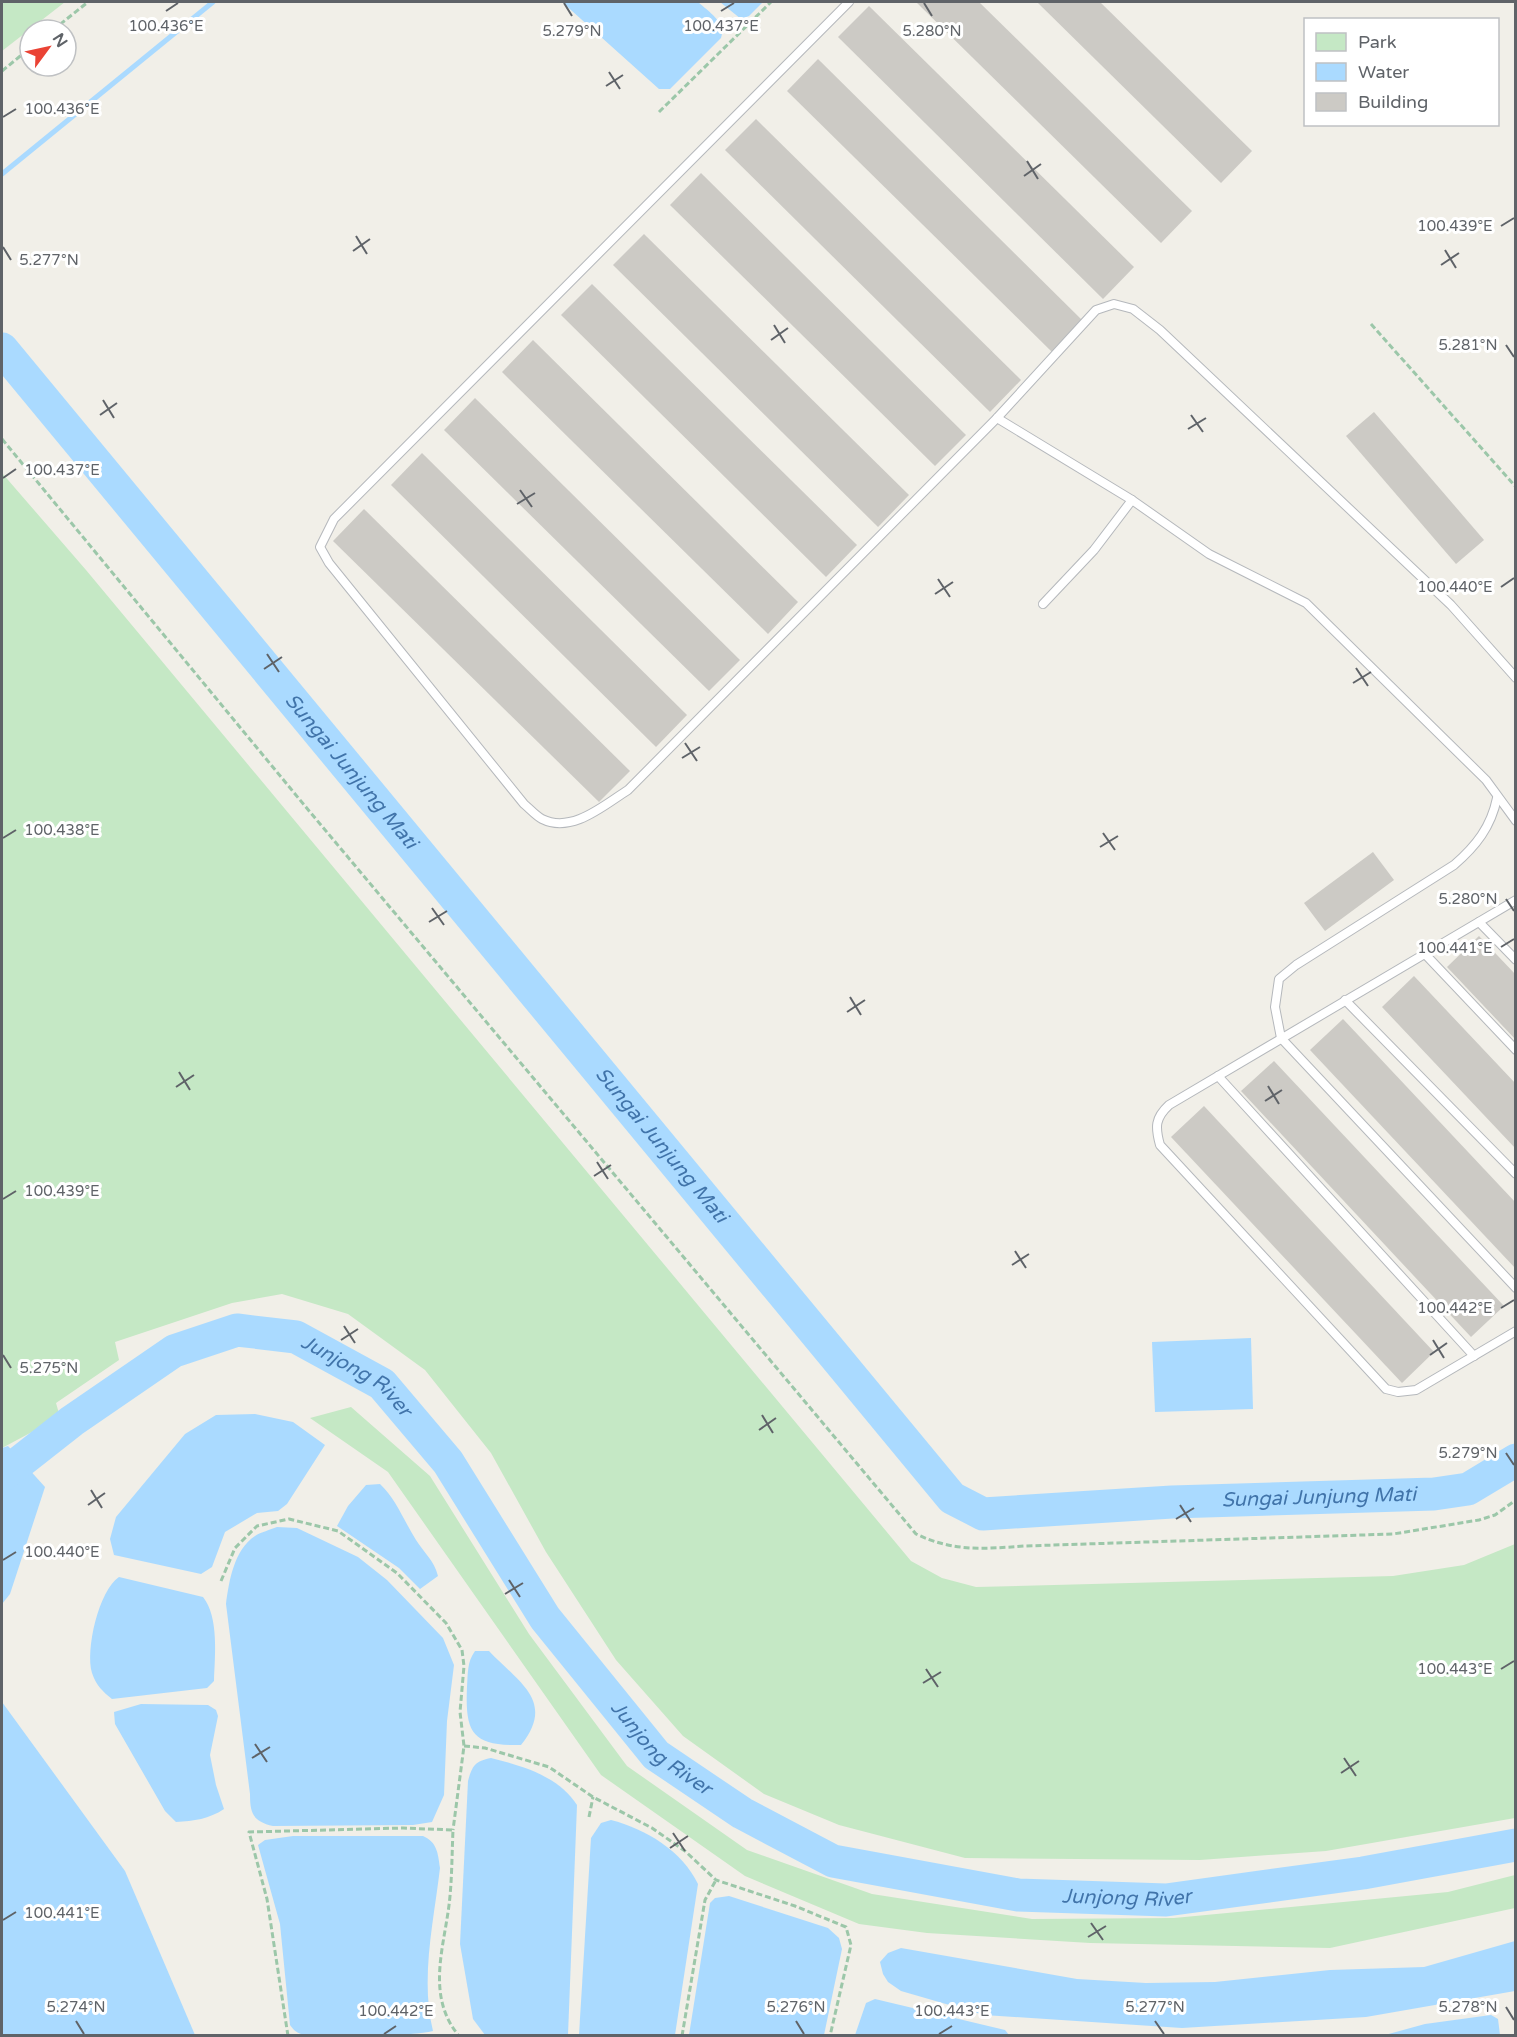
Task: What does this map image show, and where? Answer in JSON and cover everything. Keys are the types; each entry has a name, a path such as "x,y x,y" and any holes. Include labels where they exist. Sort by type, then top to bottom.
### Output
{"lane":[{"path":"849,2 334,519 320,547 329,563 524,804 542,819 560,824 580,820 628,790 997,418 1096,310 1114,304 1133,309 1218,382 1443,597 1515,678"},
{"path":"997,418 1132,500 1209,554 1306,603 1486,780 1515,821"},
{"path":"1043,604 1094,550 1132,500"},
{"path":"1497,798 1493,816 1484,833 1454,865 1296,965 1279,979 1275,1007 1281,1038 1515,1288"},
{"path":"1515,900 1169,1105 1158,1115 1156,1129 1160,1145 1386,1389 1398,1392 1416,1390 1515,1331"},
{"path":"1479,922 1515,960"},
{"path":"1424,953 1515,1050"},
{"path":"1345,1000 1515,1174"},
{"path":"1218,1076 1474,1356"}],"path":[{"path":"68,18 88,2"},
{"path":"659,112 771,2"},
{"path":"2,71 18,58"},
{"path":"1371,324 1515,487"},
{"path":"2,439 297,797 916,1534 939,1545 977,1550 1024,1546 1393,1534 1479,1520 1494,1515 1515,1500"},
{"path":"221,1581 235,1548 257,1526 289,1520 338,1531 397,1573 446,1623 462,1650 460,1712 464,1746 453,1830 450,1898 438,1970 442,2004 450,2025 459,2036"},
{"path":"464,1746 485,1748 549,1767 593,1797 652,1828 685,1851 716,1880 795,1906 846,1927 851,1945 830,2036"},
{"path":"589,1817 593,1797"},
{"path":"288,2036 267,1899 249,1832 403,1828 453,1830"},
{"path":"682,2036 705,1900 716,1880"}],"green space":[{"path":"2,2 65,2 44,18 18,18 18,39 2,51"},
{"path":"2,473 86,570 911,1561 942,1578 976,1587 1393,1576 1464,1565 1515,1544 1515,1818 1326,1851 1200,1860 965,1858 839,1825 764,1794 683,1736 616,1660 546,1552 491,1453 425,1370 348,1314 282,1294 232,1303 115,1342 119,1360 56,1403 60,1417 2,1448"},
{"path":"351,1407 430,1476 529,1634 627,1766 747,1850 872,1894 1032,1919 1174,1918 1448,1892 1515,1875 1515,1908 1330,1948 1090,1943 927,1933 859,1924 745,1876 601,1775 388,1472 310,1418"}],"water":[{"path":"562,2 698,2 719,22 721,38 670,89 659,89"},
{"path":"720,2 763,2 749,16 741,19"},
{"path":"1251,1338 1253,1409 1155,1412 1152,1342"},
{"path":"255,1414 293,1422 325,1445 287,1504 278,1511 257,1513 225,1532 212,1567 201,1574 114,1555 110,1539 116,1517 185,1434 216,1415"},
{"path":"8,1446 45,1487 10,1594 2,1604 2,1448"},
{"path":"380,1484 395,1503 436,1570 438,1576 420,1589 399,1568 337,1526 348,1506 366,1485"},
{"path":"277,1527 297,1528 358,1557 387,1580 443,1638 454,1665 447,1721 444,1795 432,1822 413,1825 273,1826 261,1822 254,1816 226,1604 231,1576 242,1549 255,1536"},
{"path":"119,1577 203,1597 212,1615 215,1637 214,1681 207,1688 112,1699 100,1688 92,1673 90,1663 92,1636 105,1594"},
{"path":"475,1651 489,1651 522,1683 534,1704 535,1716 531,1730 521,1745 492,1743 475,1734 470,1726 467,1703 468,1677 469,1664"},
{"path":"2,1702 125,1871 195,2035 2,2035"},
{"path":"141,1704 208,1705 216,1710 218,1716 210,1755 224,1809 201,1819 176,1822 165,1811 115,1724 114,1712"},
{"path":"491,1758 550,1779 577,1805 568,2035 485,2035 473,2019 460,1944 468,1781 475,1765"},
{"path":"611,1820 637,1829 662,1843 683,1861 698,1884 675,2035 579,2035 591,1838 601,1823"},
{"path":"293,1836 423,1836 434,1845 440,1868 428,1970 429,2011 433,2031 387,2035 313,2035 301,2034 290,2025 280,1924 258,1845 265,1840"},
{"path":"729,1896 828,1928 839,1938 842,1949 824,2035 689,2035 710,1903 715,1898"},
{"path":"1515,1941 1515,1991 1366,2017 1182,2028 984,2015 901,1991 888,1982 880,1962 888,1953 901,1948 1077,1979 1146,1983 1215,1982 1330,1970 1424,1967"},
{"path":"875,1999 1005,2030 1009,2035 855,2035 866,2003"},
{"path":"1491,2015 1498,2019 1500,2035 1385,2035 1425,2024"}],"building":[{"path":"916,2 979,2 1192,211 1161,243"},
{"path":"1037,2 1100,2 1252,151 1221,183"},
{"path":"869,6 1134,267 1103,299 838,37"},
{"path":"818,59 1083,321 1052,352 787,91"},
{"path":"756,119 1021,380 990,412 725,150"},
{"path":"701,173 966,435 935,466 670,205"},
{"path":"644,234 909,495 878,527 613,265"},
{"path":"592,284 857,545 826,577 561,315"},
{"path":"533,340 798,602 768,634 502,372"},
{"path":"475,398 740,660 709,691 444,430"},
{"path":"1374,412 1484,540 1456,564 1346,436"},
{"path":"422,453 687,715 656,747 391,485"},
{"path":"364,509 630,771 599,802 333,541"},
{"path":"1373,852 1394,880 1325,931 1304,903"},
{"path":"1479,936 1516,975 1516,1040 1447,967"},
{"path":"1414,976 1516,1084 1516,1149 1382,1007"},
{"path":"1343,1019 1516,1203 1516,1269 1310,1050"},
{"path":"1274,1061 1504,1306 1471,1337 1241,1091"},
{"path":"1204,1106 1434,1352 1402,1383 1171,1137"}],"waterway":[{"path":"2,174 213,2"},
{"name":"Sungai Junjung Mati","path":"2,349 952,1498 983,1514 1172,1502 1434,1494 1468,1489 1516,1460"},
{"name":"Junjong River","path":"2,1476 72,1421 174,1351 237,1330 296,1337 382,1384 448,1462 545,1618 656,1755 742,1813 833,1861 1018,1895 1166,1900 1363,1873 1516,1845"}]}
